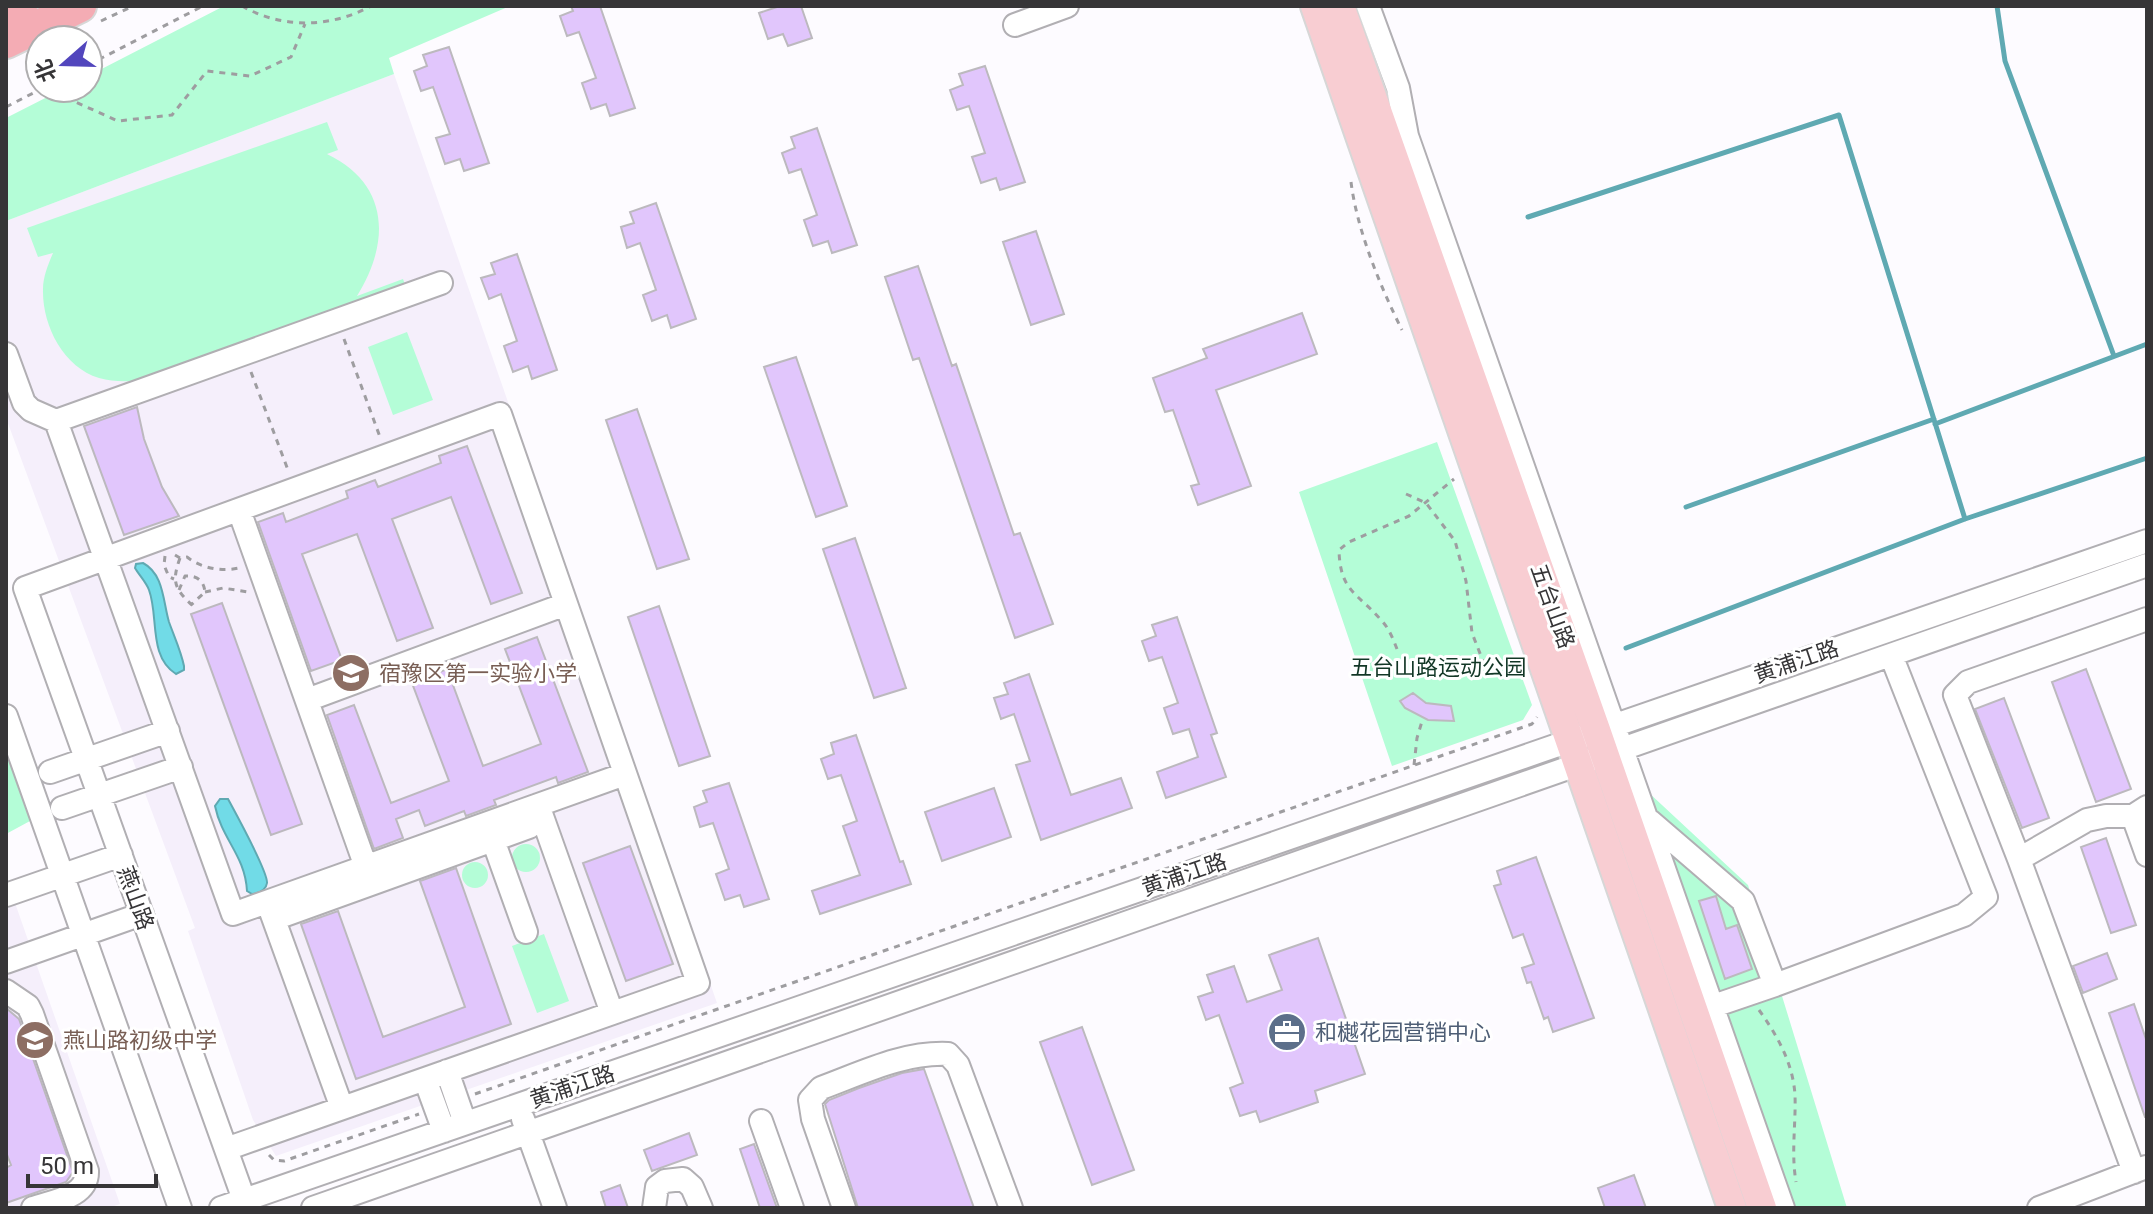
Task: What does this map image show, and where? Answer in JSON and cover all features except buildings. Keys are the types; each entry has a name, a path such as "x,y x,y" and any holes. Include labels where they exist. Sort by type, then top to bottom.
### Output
{"highway":[{"path":"6,13 21,6"},
{"path":"6,42 80,6"}],"main road":[{"name":"五台山路","path":"1315,6 1597,744 1703,1010 1762,1208"},
{"name":"五台山路","path":"1340,6 1597,744 1732,1208"}],"street":[{"path":"1015,25 1067,6"},
{"path":"1368,6 1398,88 1407,136 1597,744 1647,819 1743,901 1775,985"},
{"path":"6,354 24,403 31,410 56,421 441,283"},
{"path":"106,559 500,414 698,983 226,1149"},
{"path":"56,421 233,914 271,910 529,827"},
{"path":"239,510 366,867"},
{"name":"黄浦江路","path":"313,1208 528,1133 1597,744 2146,552"},
{"name":"黄浦江路","path":"221,1208 246,1204 465,1123 1597,744 1891,655 2146,552"},
{"name":"燕山路","path":"106,559 25,588 246,1204"},
{"path":"307,700 566,604"},
{"path":"2039,1208 2088,1199 2144,1168 1955,695 1968,682 2147,619"},
{"path":"1703,1010 1964,915 1986,897 1891,655"},
{"path":"6,716 180,1208"},
{"path":"50,772 168,731"},
{"path":"62,808 181,767"},
{"path":"271,910 366,867 625,774"},
{"path":"538,805 612,1013"},
{"path":"2019,859 2087,820 2140,811 2147,855"},
{"path":"1647,819 1703,1010 1783,1208"},
{"path":"493,840 526,932"},
{"path":"6,895 121,855"},
{"path":"271,910 342,1108"},
{"path":"6,962 142,914"},
{"path":"6,991 28,1006 32,1014 87,1171 87,1180 78,1193 33,1208"},
{"path":"844,1208 813,1119 810,1100 821,1088 913,1055 948,1054 958,1065 1011,1208"},
{"path":"447,1071 465,1123"},
{"path":"425,1079 444,1131"},
{"path":"518,1105 555,1208"},
{"path":"761,1121 792,1208"},
{"path":"654,1208 657,1187 674,1179 683,1179 692,1187 701,1208"}],"path":[{"path":"104,57 203,6"},
{"path":"242,6 278,21 305,24 355,15 371,6"},
{"path":"81,104 118,121 172,115 207,71 250,76 291,57 305,24"},
{"path":"6,107 24,98"},
{"path":"1349,170 1354,203 1381,285 1405,336"},
{"path":"336,320 387,455"},
{"path":"251,372 295,489"},
{"path":"1397,649 1384,623 1354,596 1342,572 1339,550 1349,542 1409,516 1456,477"},
{"path":"1406,494 1426,503 1448,529 1459,551 1472,633 1490,679"},
{"path":"1361,530 1363,536"},
{"path":"258,563 227,571 195,563 187,557 180,558 168,551 164,559 165,571 193,606 205,592 223,588 246,592 267,588"},
{"path":"174,579 180,558"},
{"path":"179,590 185,576 193,576 201,581 205,592"},
{"path":"457,1101 1532,724 1537,714"},
{"path":"1414,765 1423,718"},
{"path":"1746,995 1773,1032 1789,1062 1795,1096 1792,1144 1796,1185"},
{"path":"261,1137 274,1160 284,1161 436,1108"}],"shaded area":[{"name":"宿豫区第一实验小学","path":"394,74 717,1003 276,1156 253,1120 188,931 195,928 6,418 6,221"},
{"name":"燕山路初级中学","path":"6,877 120,1204 108,1208 6,1208"}],"green space":[{"path":"224,6 510,6 389,58 394,74 6,221 6,118 34,104 104,104 104,68"},
{"path":"327,122 338,150 327,154 347,166 363,181 373,198 378,216 379,235 375,255 357,296 403,279 406,287 149,380 99,378 75,365 57,343 46,317 43,289 53,253 38,257 27,228"},
{"path":"407,332 433,400 393,415 368,347"},
{"name":"五台山路运动公园","path":"1437,442 1532,705 1523,720 1392,766 1299,492"},
{"path":"6,753 30,821 6,834"},
{"path":"1648,792 1748,885 1847,1208 1793,1208"},
{"path":"526,844 536,848 540,858 536,868 526,872 516,868 512,858 516,848"},
{"path":"475,862 484,866 488,875 484,884 475,888 466,884 462,875 466,866"},
{"path":"544,934 569,1001 537,1013 512,946"}],"water":[{"path":"143,563 155,574 162,589 184,666 184,670 176,674 161,657 158,647 149,590 135,568 136,564"},
{"path":"220,799 228,799 262,867 267,883 260,892 252,894 247,891 242,867 218,818 215,806"}],"waterway":[{"path":"1997,6 2005,61 2114,356"},
{"path":"1528,217 1839,115 1965,519"},
{"path":"1935,424 2147,344"},
{"path":"1686,507 1934,419"},
{"path":"1626,648 1965,519 2147,458"}],"place":[{"name":"宿豫区第一实验小学","path":"351,673"},
{"name":"和樾花园营销中心","path":"1287,1032"},
{"name":"燕山路初级中学","path":"35,1040"}]}
